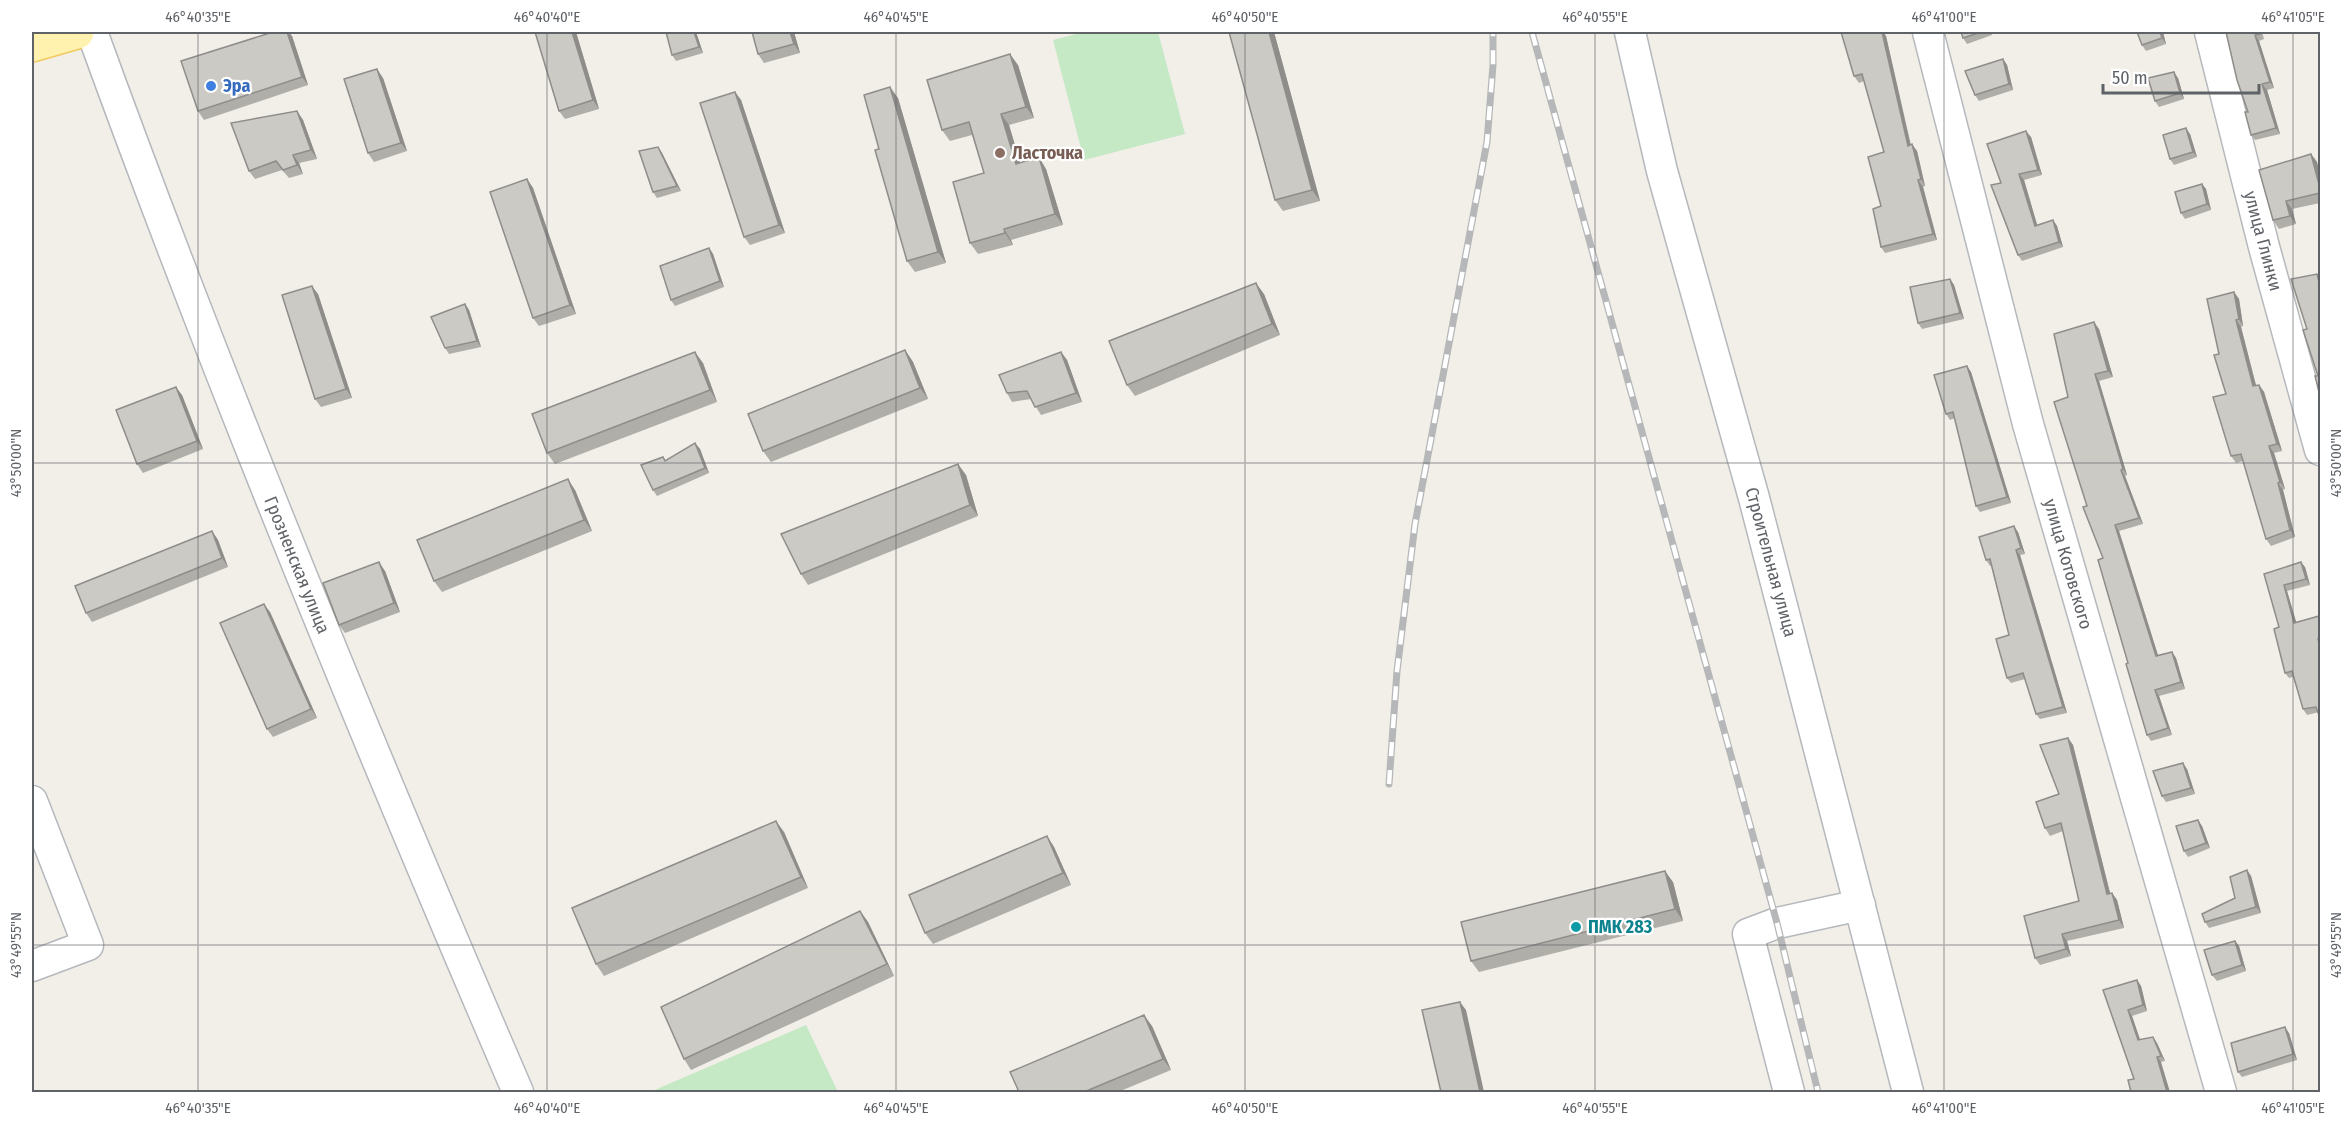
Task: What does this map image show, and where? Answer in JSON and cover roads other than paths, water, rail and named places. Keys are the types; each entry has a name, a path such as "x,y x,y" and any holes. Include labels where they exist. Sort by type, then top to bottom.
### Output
{"main road":[{"path":"32,45 77,32"}],"street":[{"name":"Грозненская улица","path":"92,32 174,260 288,544 408,838 518,1092"},
{"name":"Строительная улица","path":"1629,32 1662,171 1754,498 1908,1092"},
{"name":"улица Котовского","path":"1928,32 2028,424 2221,1092"},
{"name":"улица Глинки","path":"2210,32 2264,247 2320,450"},
{"path":"32,801 88,945 32,966"},
{"path":"1789,1092 1748,933 1777,923 1860,905"}],"railway":[{"path":"1389,784 1397,671 1415,524 1487,142 1493,32"},
{"path":"1532,32 1777,923 1818,1092"}],"place":[{"name":"Эра","path":"211,86"},
{"name":"Ласточка","path":"1000,153"},
{"name":"ПМК 283","path":"1576,927"}]}
